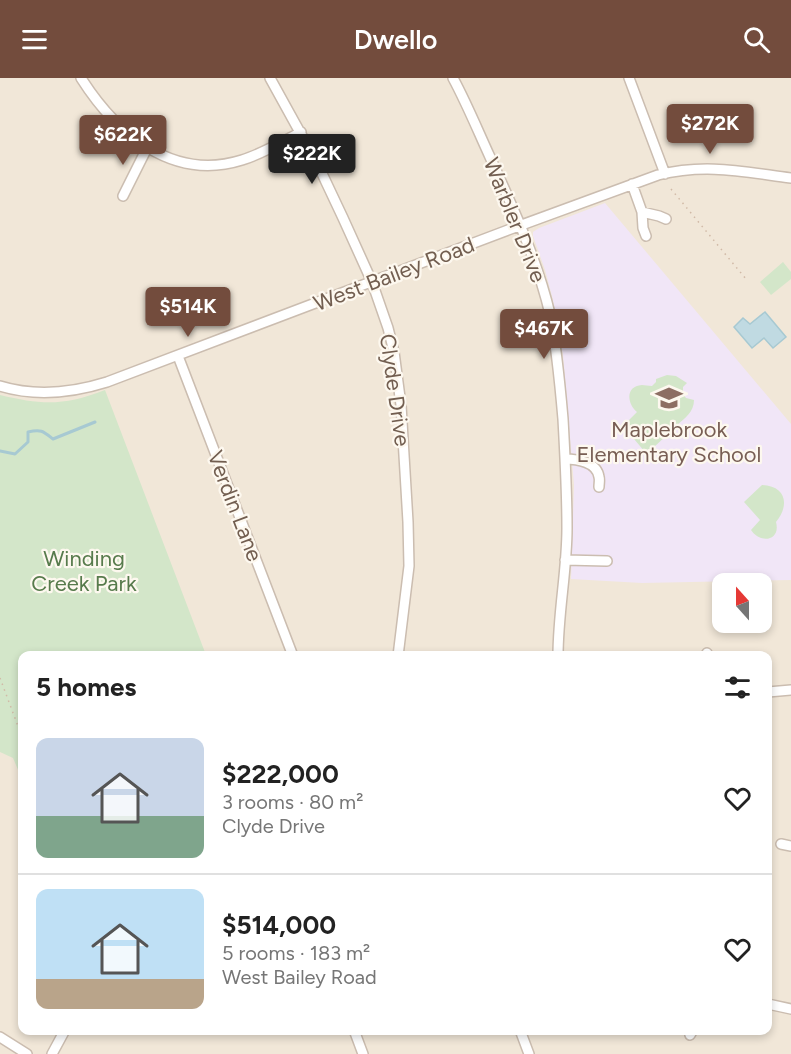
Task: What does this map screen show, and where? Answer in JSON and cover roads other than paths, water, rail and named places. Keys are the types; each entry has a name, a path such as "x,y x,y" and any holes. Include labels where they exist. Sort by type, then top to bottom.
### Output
{"street":[{"path":"81,78 109,115 130,135 147,148 184,162 217,164 241,160 301,132"},
{"name":"Clyde Drive","path":"270,78 318,165 372,282 394,352 401,405 409,566 399,651"},
{"name":"Warbler Drive","path":"453,78 520,226 541,281 553,332 560,374 566,459 567,530 558,651"},
{"path":"629,78 665,174"},
{"path":"123,196 147,148"},
{"name":"West Bailey Road","path":"0,386 34,393 55,393 107,382 632,184 665,174 710,169 791,178"},
{"path":"632,184 642,212 646,236"},
{"path":"642,212 666,219"},
{"name":"Verdin Lane","path":"178,356 291,651"},
{"path":"566,459 578,459 594,468 598,473 599,487"},
{"path":"565,560 602,560 598,549"},
{"path":"772,692 791,690"},
{"path":"772,1005 791,1009"},
{"path":"52,1054 62,1035"},
{"path":"356,1035 363,1054"},
{"path":"522,1035 529,1054"},
{"path":"0,1037 27,1054"}],"water":[{"path":"765,312 786,337 773,348 764,338 752,348 734,327 743,318 750,324"}],"waterway":[{"path":"0,451 15,454 28,442 28,432 42,431 53,439 95,422"}],"place":[{"name":"Maplebrook Elementary School","path":"669,398"}],"park label":[{"name":"Winding Creek Park","path":"84,570"}]}
